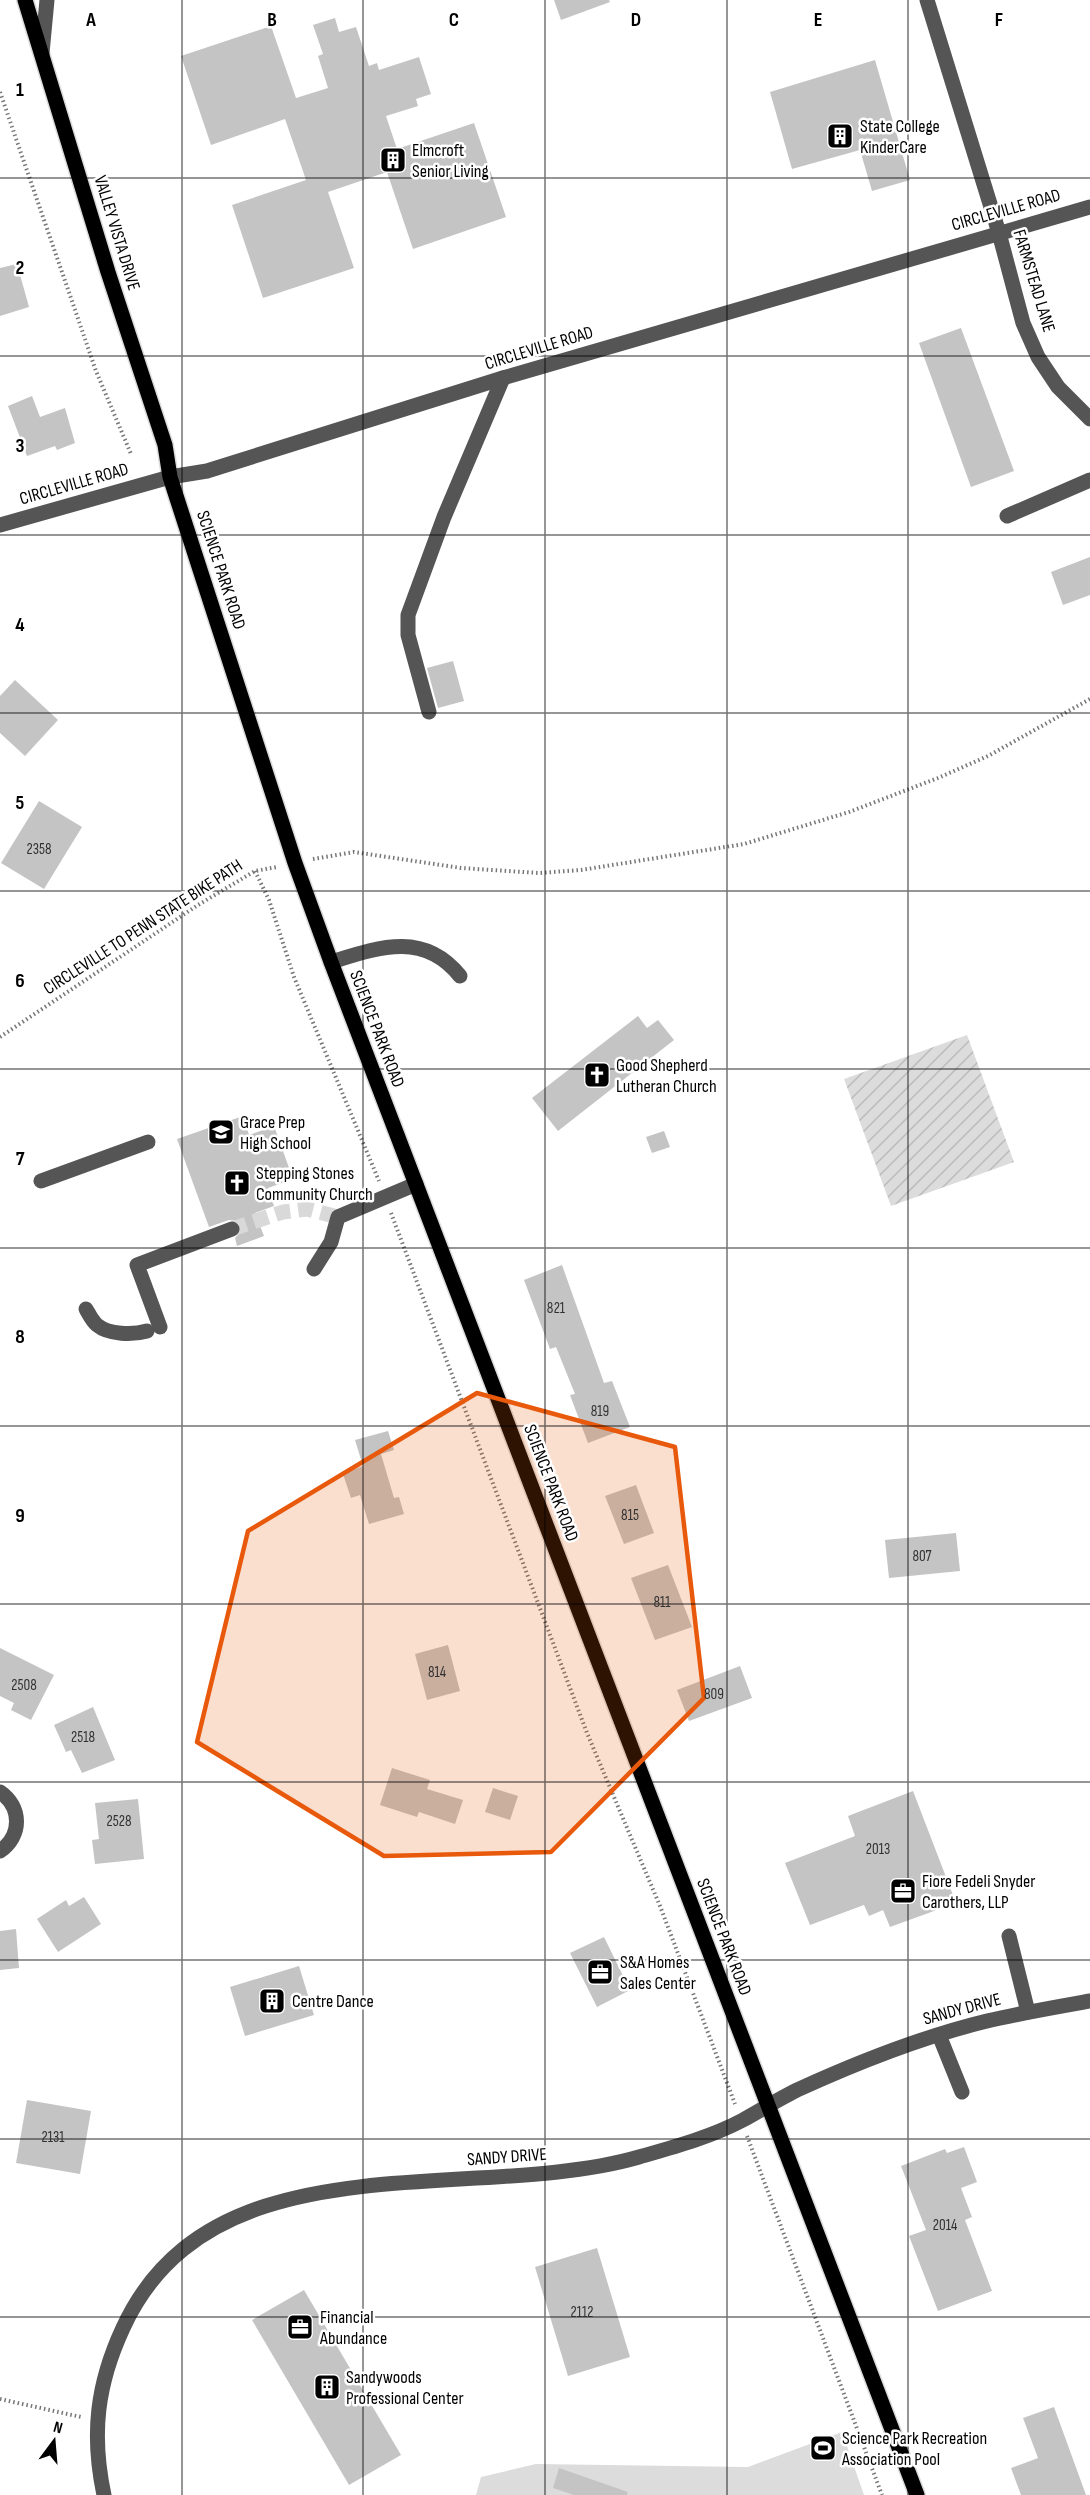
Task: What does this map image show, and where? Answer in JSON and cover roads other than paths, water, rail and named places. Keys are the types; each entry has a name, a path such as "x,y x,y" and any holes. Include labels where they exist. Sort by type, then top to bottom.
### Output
{"main road":[{"name":"VALLEY VISTA DRIVE","path":"25,0 108,272 165,445 170,477"},
{"name":"SCIENCE PARK ROAD","path":"170,477 295,863 331,962 917,2495"}],"street":[{"path":"42,53 47,0"},
{"name":"FARMSTEAD LANE","path":"927,0 999,233 1023,323 1038,357 1058,387 1090,418"},
{"name":"CIRCLEVILLE ROAD","path":"0,525 170,477 207,471 503,378 1090,207"},
{"path":"429,712 408,635 408,615 444,517 503,378"},
{"path":"1007,516 1090,480"},
{"path":"331,962 368,951 407,945 435,953 450,963 460,976"},
{"path":"41,1181 148,1142"},
{"path":"314,1269 331,1242 338,1217 416,1184"},
{"path":"86,1309 97,1325 107,1329 135,1334 154,1329 137,1265 232,1230"},
{"path":"0,1792 10,1799 17,1820 11,1841 0,1851"},
{"path":"1009,1936 1028,2012"},
{"name":"SANDY DRIVE","path":"104,2495 99,2473 96,2421 106,2369 135,2305 148,2286 176,2255 210,2229 255,2208 343,2189 556,2173 598,2166 691,2142 741,2121 808,2086 939,2034 1028,2012 1090,2001"},
{"path":"939,2034 962,2092"}],"tunnel":[{"path":"232,1229 283,1212 307,1209 338,1217"}],"place":[{"name":"State College KinderCare","path":"840,136"},
{"name":"Elmcroft Senior Living","path":"393,160"},
{"name":"Good Shepherd Lutheran Church","path":"597,1075"},
{"name":"Grace Prep High School","path":"221,1132"},
{"name":"Stepping Stones Community Church","path":"237,1183"},
{"name":"Fiore Fedeli Snyder Carothers, LLP","path":"903,1891"},
{"name":"S&A Homes Sales Center","path":"600,1972"},
{"name":"Centre Dance","path":"272,2001"},
{"name":"Financial Abundance","path":"300,2327"},
{"name":"Sandywoods Professional Center","path":"327,2387"},
{"name":"Science Park Recreation Association Pool","path":"823,2448"}]}
